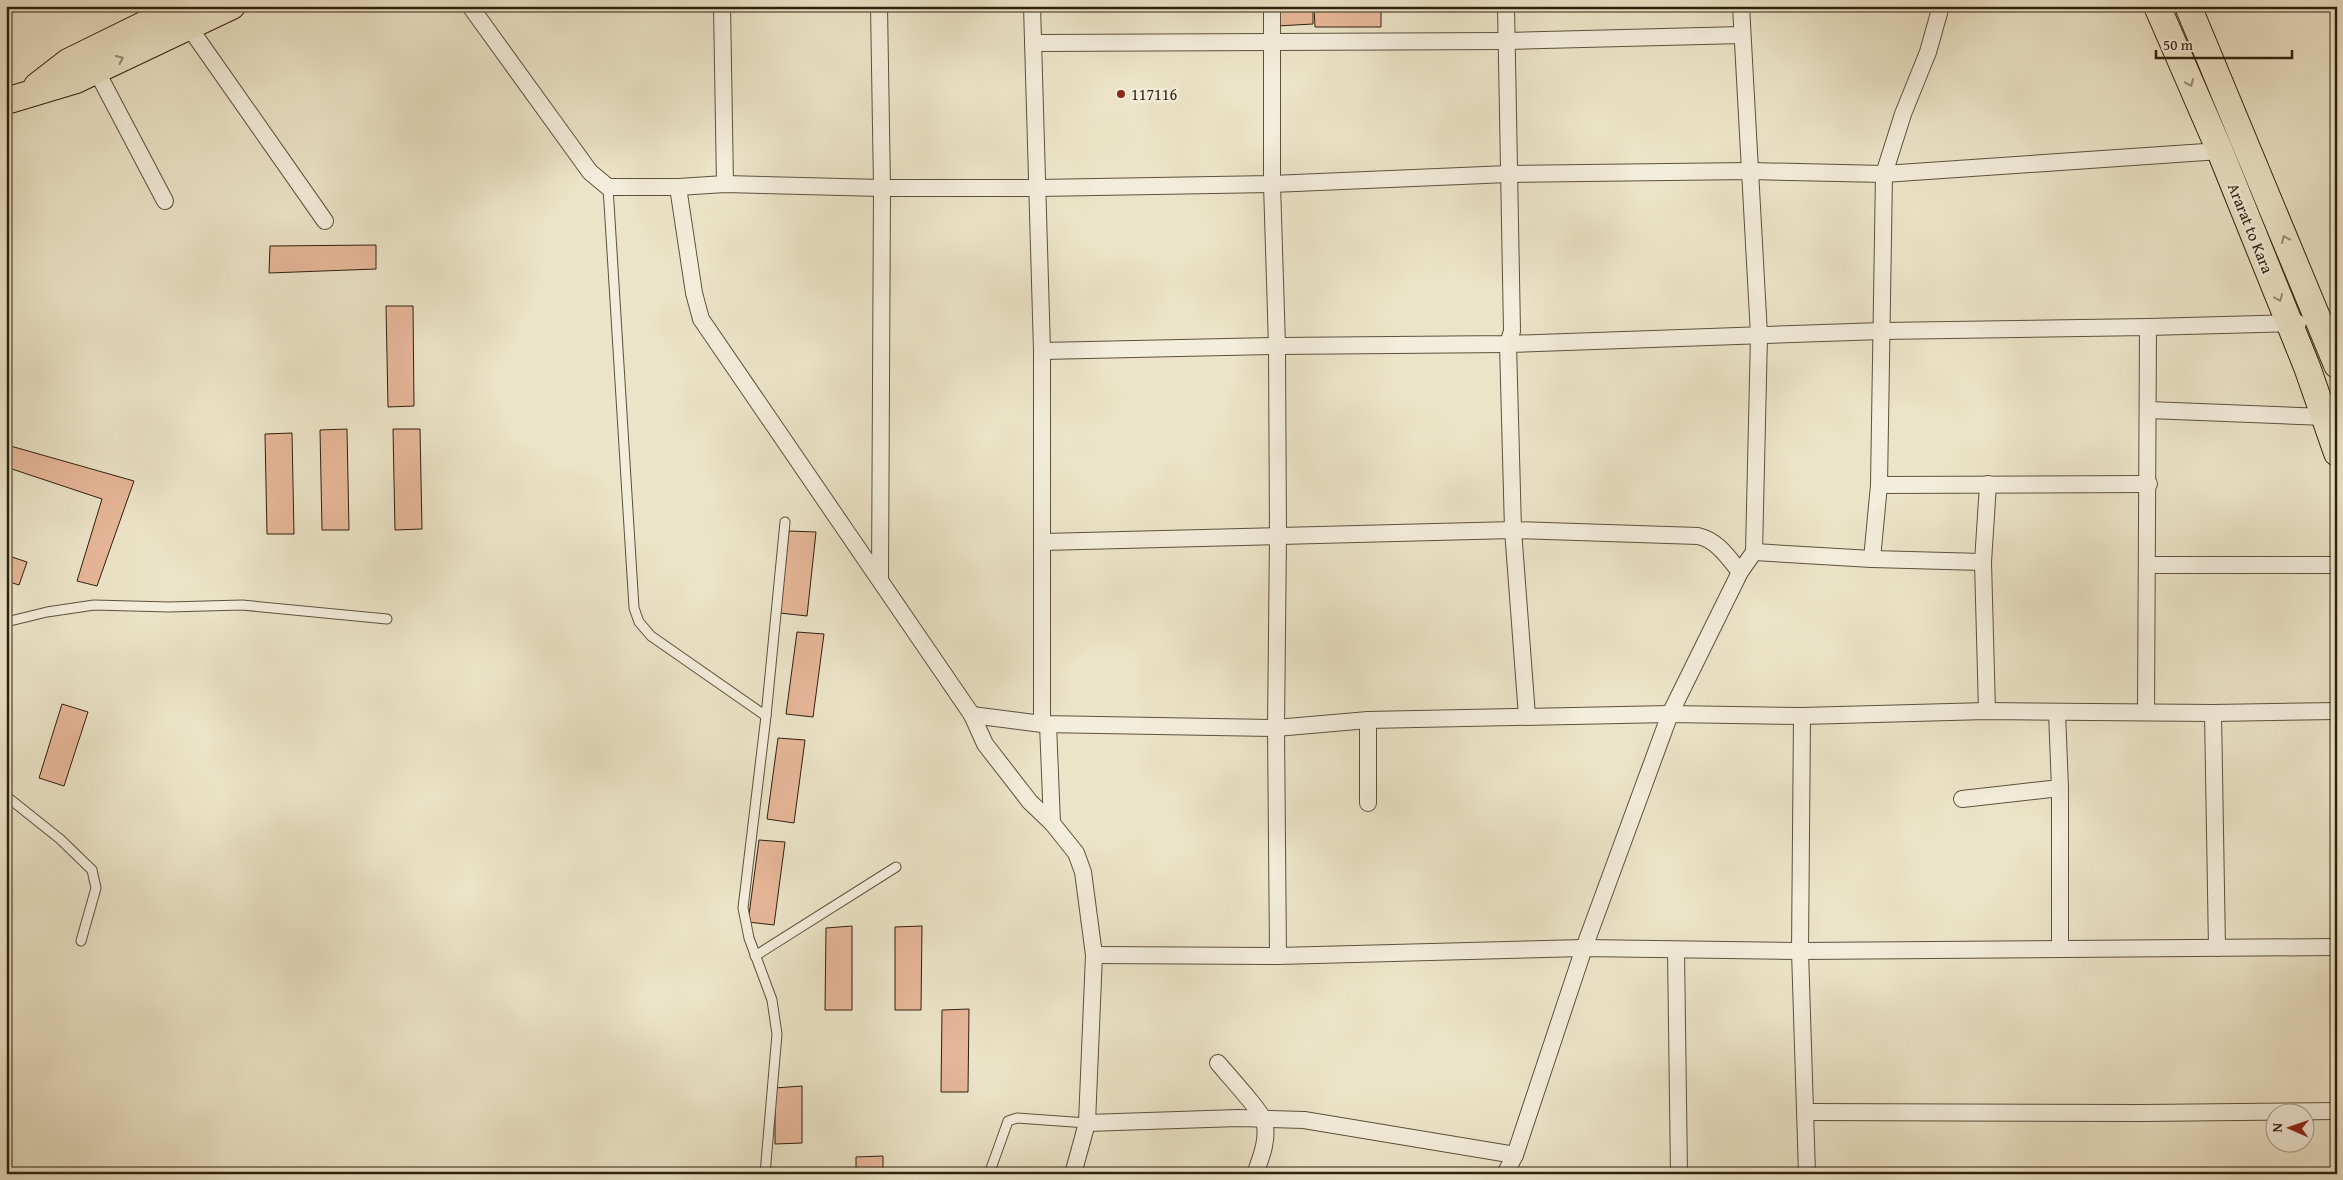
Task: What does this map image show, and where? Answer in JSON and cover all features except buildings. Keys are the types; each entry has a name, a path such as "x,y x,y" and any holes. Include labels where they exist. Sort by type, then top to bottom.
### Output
{"main road":[{"path":"16,98 68,62 181,12 232,6"},
{"name":"Ararat to Kara","path":"2157,6 2220,151 2290,324 2326,417 2337,453"},
{"name":"Ararat to Kara","path":"2188,6 2337,365"},
{"path":"16,98 76,80 96,70 181,12"}],"street":[{"path":"470,6 590,172 608,187 678,187 725,184 882,188 1038,188 1272,184 1508,174 1750,171 1884,174 2220,151"},
{"path":"722,6 725,184"},
{"path":"879,6 882,188 880,580"},
{"path":"1032,6 1042,352 1045,724 1052,823"},
{"path":"1272,6 1272,184 1277,346 1276,728 1278,956"},
{"path":"1506,6 1512,331 1508,344 1513,530 1527,716"},
{"path":"1505,1174 1515,1155 1584,948 1670,714 1740,572 1754,552 1758,334 1742,6"},
{"path":"1872,559 1880,485 1884,174 1903,114 1928,52 1941,6"},
{"path":"181,12 325,221"},
{"path":"1033,43 1507,41 1742,35"},
{"path":"96,70 165,201"},
{"path":"678,187 694,293 701,319 972,715 985,744 1030,802 1052,823 1076,853 1084,872 1094,955 1087,1122 1073,1174"},
{"path":"1042,352 1277,346 1508,344 1758,334 2290,324 2319,320"},
{"path":"2146,712 2149,484 2148,327"},
{"path":"2149,410 2326,417"},
{"path":"1987,711 1983,562 1988,484"},
{"path":"1880,485 2149,484"},
{"path":"1043,542 1513,530 1698,536 1708,538 1718,546 1740,572"},
{"path":"1754,552 1872,559 1983,562"},
{"path":"2147,565 2337,566"},
{"path":"972,715 1045,724 1276,728 1368,720 1527,716 1670,714 1802,716 1987,711 2213,713 2337,711"},
{"path":"2058,712 2060,949"},
{"path":"2213,713 2217,948"},
{"path":"1802,716 1800,951 1807,1174"},
{"path":"1368,720 1368,803"},
{"path":"1962,799 2060,788"},
{"path":"1094,955 1278,956 1584,948 1800,951 2337,947"},
{"path":"1676,950 1679,1174"},
{"path":"1218,1064 1264,1119 1266,1132 1264,1145 1255,1174"},
{"path":"1806,1112 2153,1113 2337,1111"},
{"path":"1087,1122 1304,1120 1515,1155"}],"lane":[{"path":"608,187 634,608 639,622 651,636 766,716"},
{"path":"765,1174 778,1034 772,1000 754,956 744,922 744,893 766,716 785,522"},
{"path":"6,622 48,612 94,605 169,607 242,605 387,619"},
{"path":"6,796 60,839 92,870 96,888 81,941"},
{"path":"754,956 896,867"},
{"path":"989,1174 1008,1121 1017,1118 1087,1122"}],"place":[{"name":"117116","path":"1121,94"}]}
